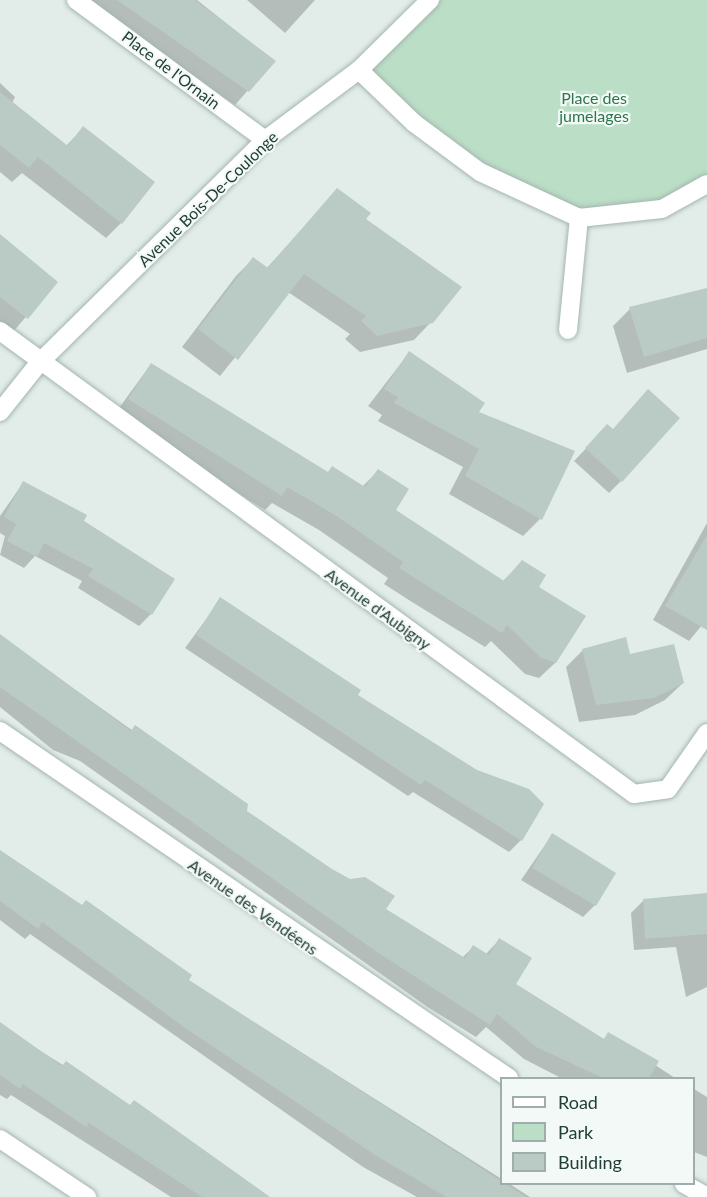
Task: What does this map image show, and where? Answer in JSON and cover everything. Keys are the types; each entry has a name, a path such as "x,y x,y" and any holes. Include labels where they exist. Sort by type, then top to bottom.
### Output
{"street":[{"name":"Place de l'Ornain","path":"76,0 265,141"},
{"name":"Avenue Bois-De-Coulonge","path":"0,412 39,363 265,141 359,70 430,0"},
{"path":"359,70 414,123 480,172 579,218 662,209 707,184"},
{"path":"568,330 579,218"},
{"name":"Avenue d'Aubigny","path":"0,331 39,363 634,794 668,789 707,733"},
{"name":"Avenue des Vendéens","path":"0,731 507,1077"},
{"path":"0,1139 87,1197"},
{"path":"686,1185 707,1197"}],"green space":[{"name":"Place des jumelages","path":"430,0 707,0 707,184 662,209 579,218 480,172 359,70"}],"building":[{"path":"117,0 195,0 276,61 249,92"},
{"path":"0,92 68,146 83,126 155,182 122,224 38,157 29,168 0,145"},
{"path":"337,188 371,213 366,219 462,287 433,323 377,336 361,321 366,316 304,274 238,360 198,329 253,257 268,268"},
{"path":"0,234 58,282 28,319 0,297"},
{"path":"707,288 707,338 644,357 629,307"},
{"path":"409,351 485,403 479,412 575,451 542,520 465,476 479,449 394,403 398,397 384,389"},
{"path":"151,363 328,472 332,466 365,487 378,469 409,489 396,510 504,581 522,560 546,575 539,587 586,616 556,663 541,658 507,625 502,633 399,568 403,562 335,515 287,487 282,496 128,399"},
{"path":"648,389 680,418 622,482 585,448 607,424 613,429"},
{"path":"23,481 87,515 84,521 175,579 152,615 88,576 93,569 44,543 37,557 7,541 16,524 4,517"},
{"path":"707,535 707,630 665,606"},
{"path":"220,597 361,690 358,695 477,770 529,789 544,804 522,841 425,780 421,785 196,635"},
{"path":"0,634 131,731 135,725 248,804 247,811 332,869 350,879 365,877 395,896 386,909 465,958 473,945 489,955 499,938 532,958 516,984 604,1039 608,1032 659,1061 650,1077 601,1077 536,1047 497,1014 490,1025 377,952 0,687"},
{"path":"626,637 630,654 674,644 684,683 654,698 596,705 582,649"},
{"path":"552,833 616,873 596,906 532,868"},
{"path":"0,850 82,905 86,900 192,975 189,980 500,1180 500,1185 507,1185 526,1197 446,1197 375,1155 185,1028 42,922 38,929 0,901"},
{"path":"707,893 707,934 645,939 643,899"},
{"path":"0,1022 62,1066 66,1061 130,1105 134,1100 270,1197 202,1197 89,1123 86,1127 23,1084 20,1089 0,1075"}]}
